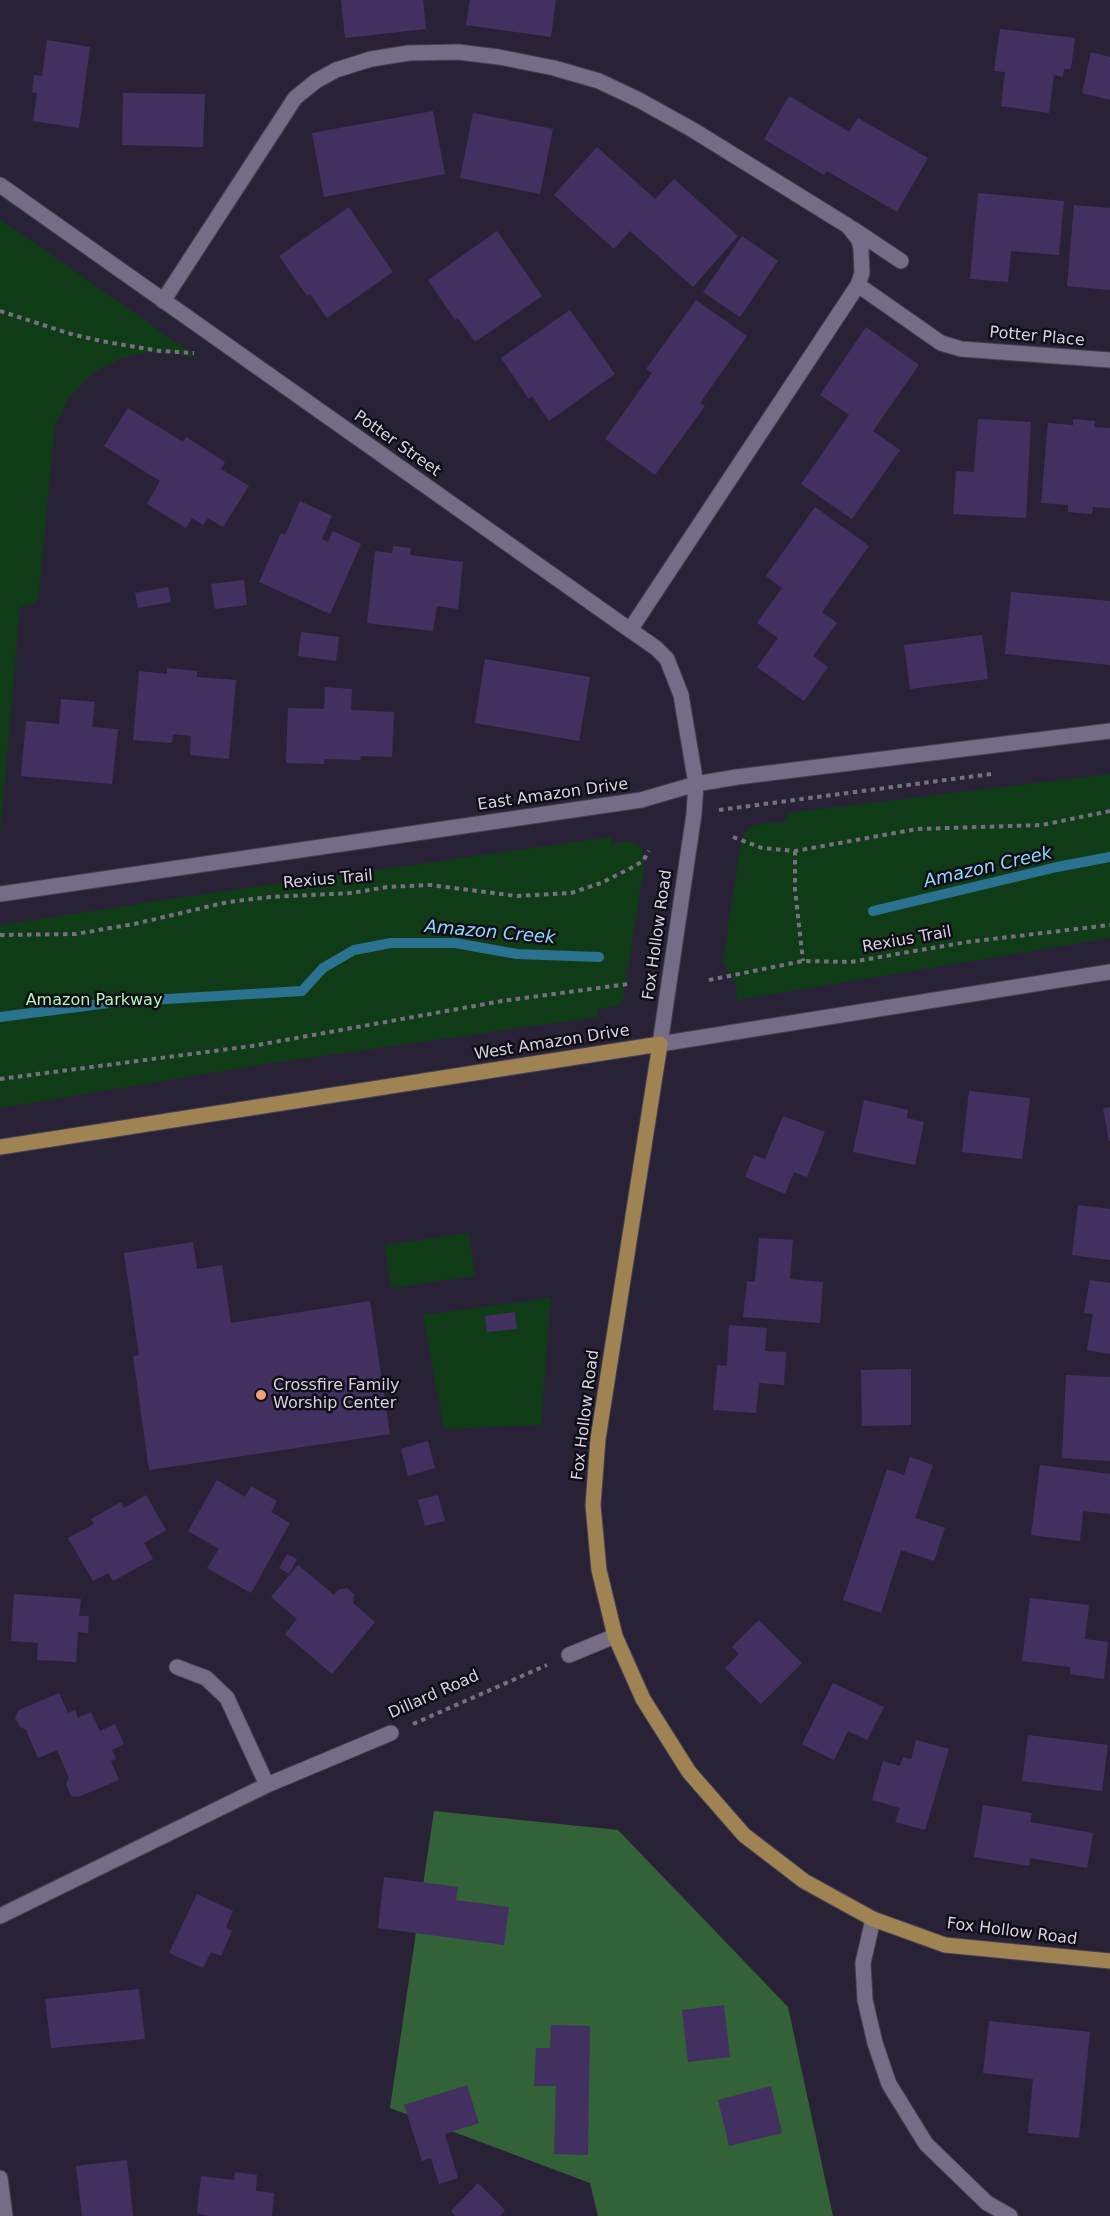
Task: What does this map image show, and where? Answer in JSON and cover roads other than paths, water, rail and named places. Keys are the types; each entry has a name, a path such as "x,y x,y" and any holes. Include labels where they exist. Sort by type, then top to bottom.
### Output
{"main road":[{"name":"West Amazon Drive","path":"0,1147 660,1044"},
{"name":"Fox Hollow Road","path":"660,1044 598,1439 593,1505 599,1570 615,1636 643,1699 689,1772 744,1835 804,1881 873,1919 945,1945 1110,1961"}],"street":[{"path":"163,301 295,98 316,81 336,70 371,59 409,53 458,52 500,57 554,68 599,81 693,130 901,261"},
{"name":"Potter Street","path":"0,185 630,630 667,659 681,695 696,784"},
{"path":"630,630 858,285 862,273 861,249 859,240 848,226"},
{"name":"Potter Place","path":"858,285 940,343 961,348 1110,360"},
{"name":"East Amazon Drive","path":"0,894 641,800 696,784 1110,731"},
{"name":"Fox Hollow Road","path":"660,1044 694,814 696,784"},
{"name":"West Amazon Drive","path":"660,1044 1110,972"},
{"path":"569,1655 615,1636"},
{"path":"177,1667 206,1678 227,1698 267,1785"},
{"name":"Dillard Road","path":"0,1916 267,1785 391,1733"},
{"path":"873,1919 863,1963 865,2000 888,2084 926,2144 987,2203 1011,2216"},
{"path":"0,2178 5,2216"}],"waterway":[{"name":"Amazon Creek","path":"873,911 1057,867 1110,857"},
{"name":"Amazon Creek","path":"0,1017 116,1002 302,991 323,968 354,950 391,943 455,943 517,954 599,957"}],"place":[{"name":"Crossfire Family Worship Center","path":"261,1395"}],"park label":[{"name":"Amazon Parkway","path":"94,1001"}]}
